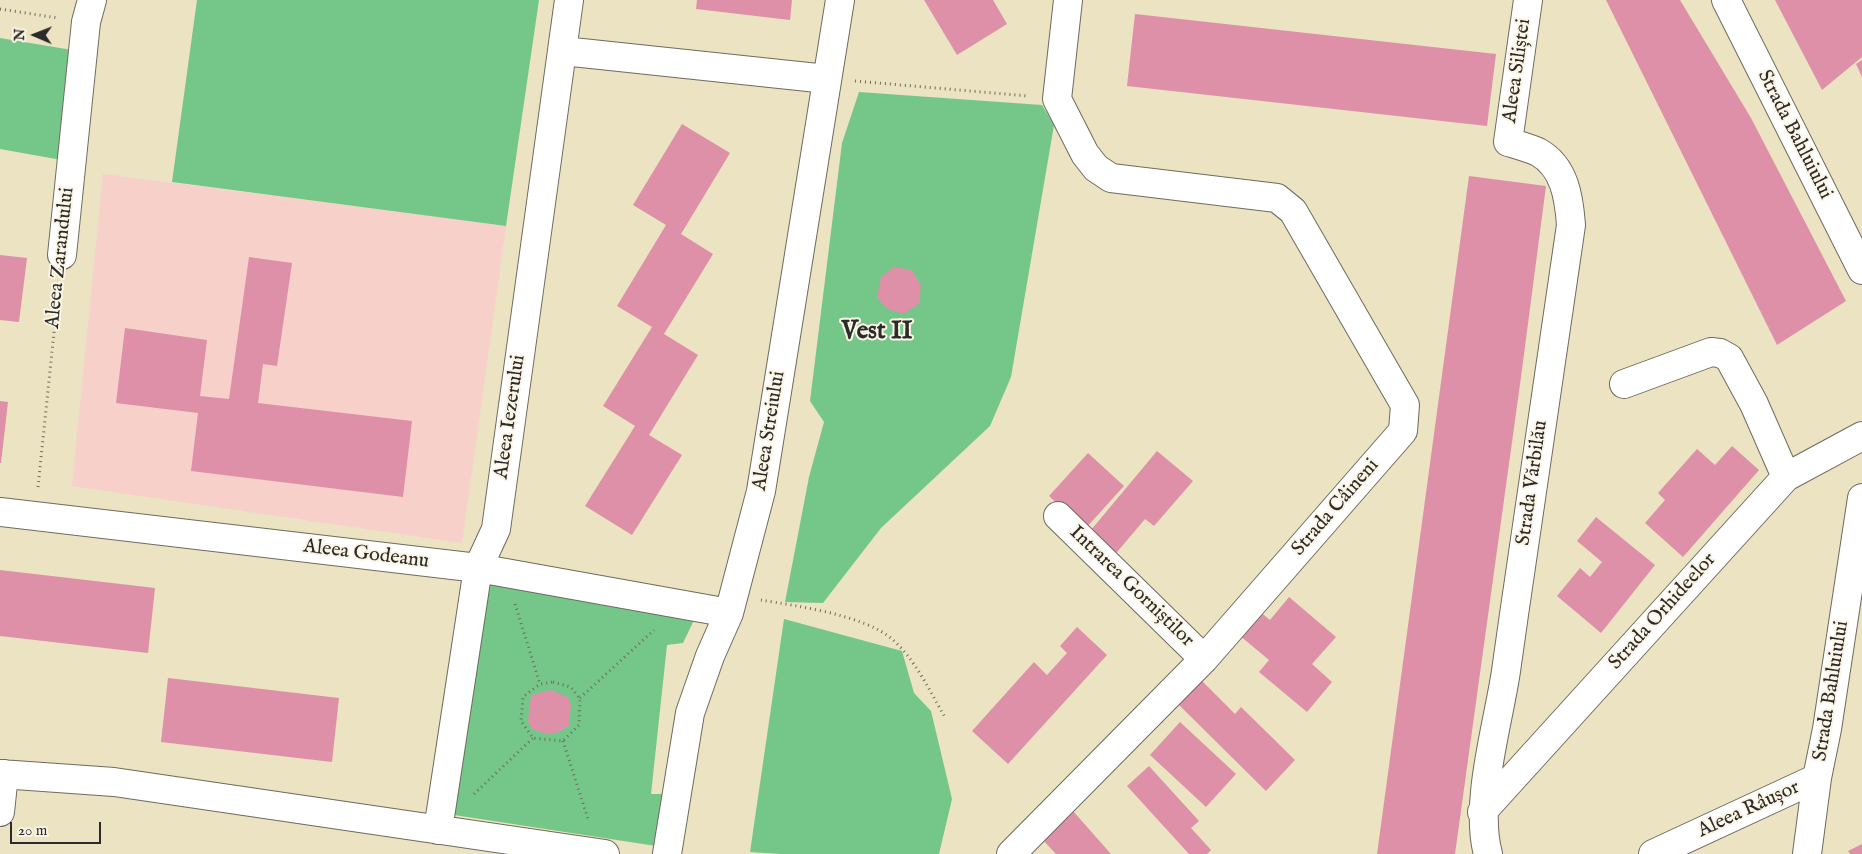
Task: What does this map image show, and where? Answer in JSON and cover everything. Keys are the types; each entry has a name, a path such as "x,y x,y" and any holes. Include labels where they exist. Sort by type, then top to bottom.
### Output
{"street":[{"name":"Aleea Iezerului","path":"438,830 478,568 496,529 569,0"},
{"name":"Aleea Streiului","path":"667,854 690,713 731,604 761,491 840,0"},
{"path":"1057,99 1068,0"},
{"name":"Aleea Siliștei","path":"1508,142 1528,0"},
{"name":"Strada Bahluiului","path":"1726,0 1862,270"},
{"name":"Aleea Zarandului","path":"62,256 89,11"},
{"path":"563,51 827,79"},
{"name":"Strada Câineni","path":"1011,854 1204,659 1403,430 1405,405 1315,248 1286,203 1277,198 1111,178 1096,168 1085,154 1057,99"},
{"name":"Strada Vărbilău","path":"1488,854 1484,838 1482,812 1503,688 1571,225 1568,196 1559,171 1539,153 1508,142"},
{"path":"1624,384 1711,352 1720,353 1729,358 1754,404 1786,477"},
{"name":"Strada Orhideelor","path":"1482,812 1786,477 1862,436"},
{"name":"Strada Bahluiului","path":"1807,854 1817,778 1827,729 1862,498"},
{"name":"Aleea Godeanu","path":"0,512 478,568 681,605 731,604"},
{"name":"Intrarea Gorniștilor","path":"1058,516 1204,659"},
{"path":"0,812 2,774 114,782 602,854"},
{"name":"Aleea Râușor","path":"1653,854 1817,778"}],"path":[{"path":"0,9 89,11"},
{"path":"827,79 1057,99"},
{"name":"Aleea Zarandului","path":"35,517 62,256"},
{"path":"505,572 540,684"},
{"path":"731,604 818,610 866,625 892,639 915,667 946,719"},
{"path":"580,699 681,605"},
{"path":"553,682 571,687 580,699 579,725 563,741 533,738 521,721 522,697 540,684 553,682"},
{"path":"472,797 533,738"},
{"path":"563,741 602,854"}],"shaded area":[{"path":"103,174 506,226 462,543 72,486"}],"green space":[{"path":"197,0 539,0 506,226 172,182"},
{"path":"0,38 78,51 67,161 0,149"},
{"path":"859,92 1042,105 1054,125 1011,377 990,426 881,528 823,603 785,602 809,477 824,422 810,401 842,143"},
{"path":"488,581 695,618 683,643 667,645 651,794 668,794 656,846 454,815"},
{"path":"784,619 902,651 914,693 931,711 952,799 939,854 781,854 750,852"}],"building":[{"path":"697,0 792,0 790,20 696,9"},
{"path":"924,0 993,0 1007,24 957,55"},
{"path":"1606,0 1680,0 1751,118 1846,301 1777,345"},
{"path":"1775,0 1862,0 1862,57 1822,90"},
{"path":"1135,14 1496,54 1487,126 1127,86"},
{"path":"1862,60 1862,77 1856,64"},
{"path":"682,124 730,153 681,234 713,254 664,334 698,355 649,435 682,455 632,535 585,506 635,426 603,406 652,327 617,306 666,225 633,205"},
{"path":"1469,176 1546,186 1521,377 1455,854 1377,854"},
{"path":"0,255 27,258 19,322 0,320"},
{"path":"249,257 292,263 277,366 263,364 258,403 412,421 403,497 191,471 198,413 116,403 125,328 207,340 200,396 229,399"},
{"path":"894,267 912,270 921,286 919,304 903,314 886,308 877,297 881,277"},
{"path":"0,401 8,402 1,463 0,463"},
{"path":"1732,446 1759,470 1683,557 1645,523 1665,500 1658,493 1697,449 1715,465"},
{"path":"1157,451 1193,481 1154,526 1145,519 1112,558 1086,536"},
{"path":"1088,453 1124,486 1085,529 1049,496"},
{"path":"1596,517 1655,565 1601,633 1557,596 1580,568 1590,577 1602,562 1577,541"},
{"path":"0,570 155,588 148,653 0,636"},
{"path":"1289,597 1336,637 1312,664 1332,682 1307,712 1259,672 1269,660 1239,635 1259,611 1270,620"},
{"path":"1077,627 1107,655 1008,764 972,731 1034,662 1047,675 1067,653 1060,646"},
{"path":"168,678 339,698 332,762 161,742"},
{"path":"1200,679 1235,714 1241,707 1295,760 1266,791 1177,703"},
{"path":"551,690 568,697 571,705 569,726 556,733 547,734 532,729 528,721 531,695"},
{"path":"1180,722 1236,774 1206,807 1150,755"},
{"path":"1149,766 1199,821 1191,828 1211,850 1207,854 1189,854 1127,786"},
{"path":"1073,811 1111,854 1056,854 1042,839"},
{"path":"1862,844 1862,854 1850,854 1848,851"}],"district":[{"name":"Vest II","path":"877,333"}]}
